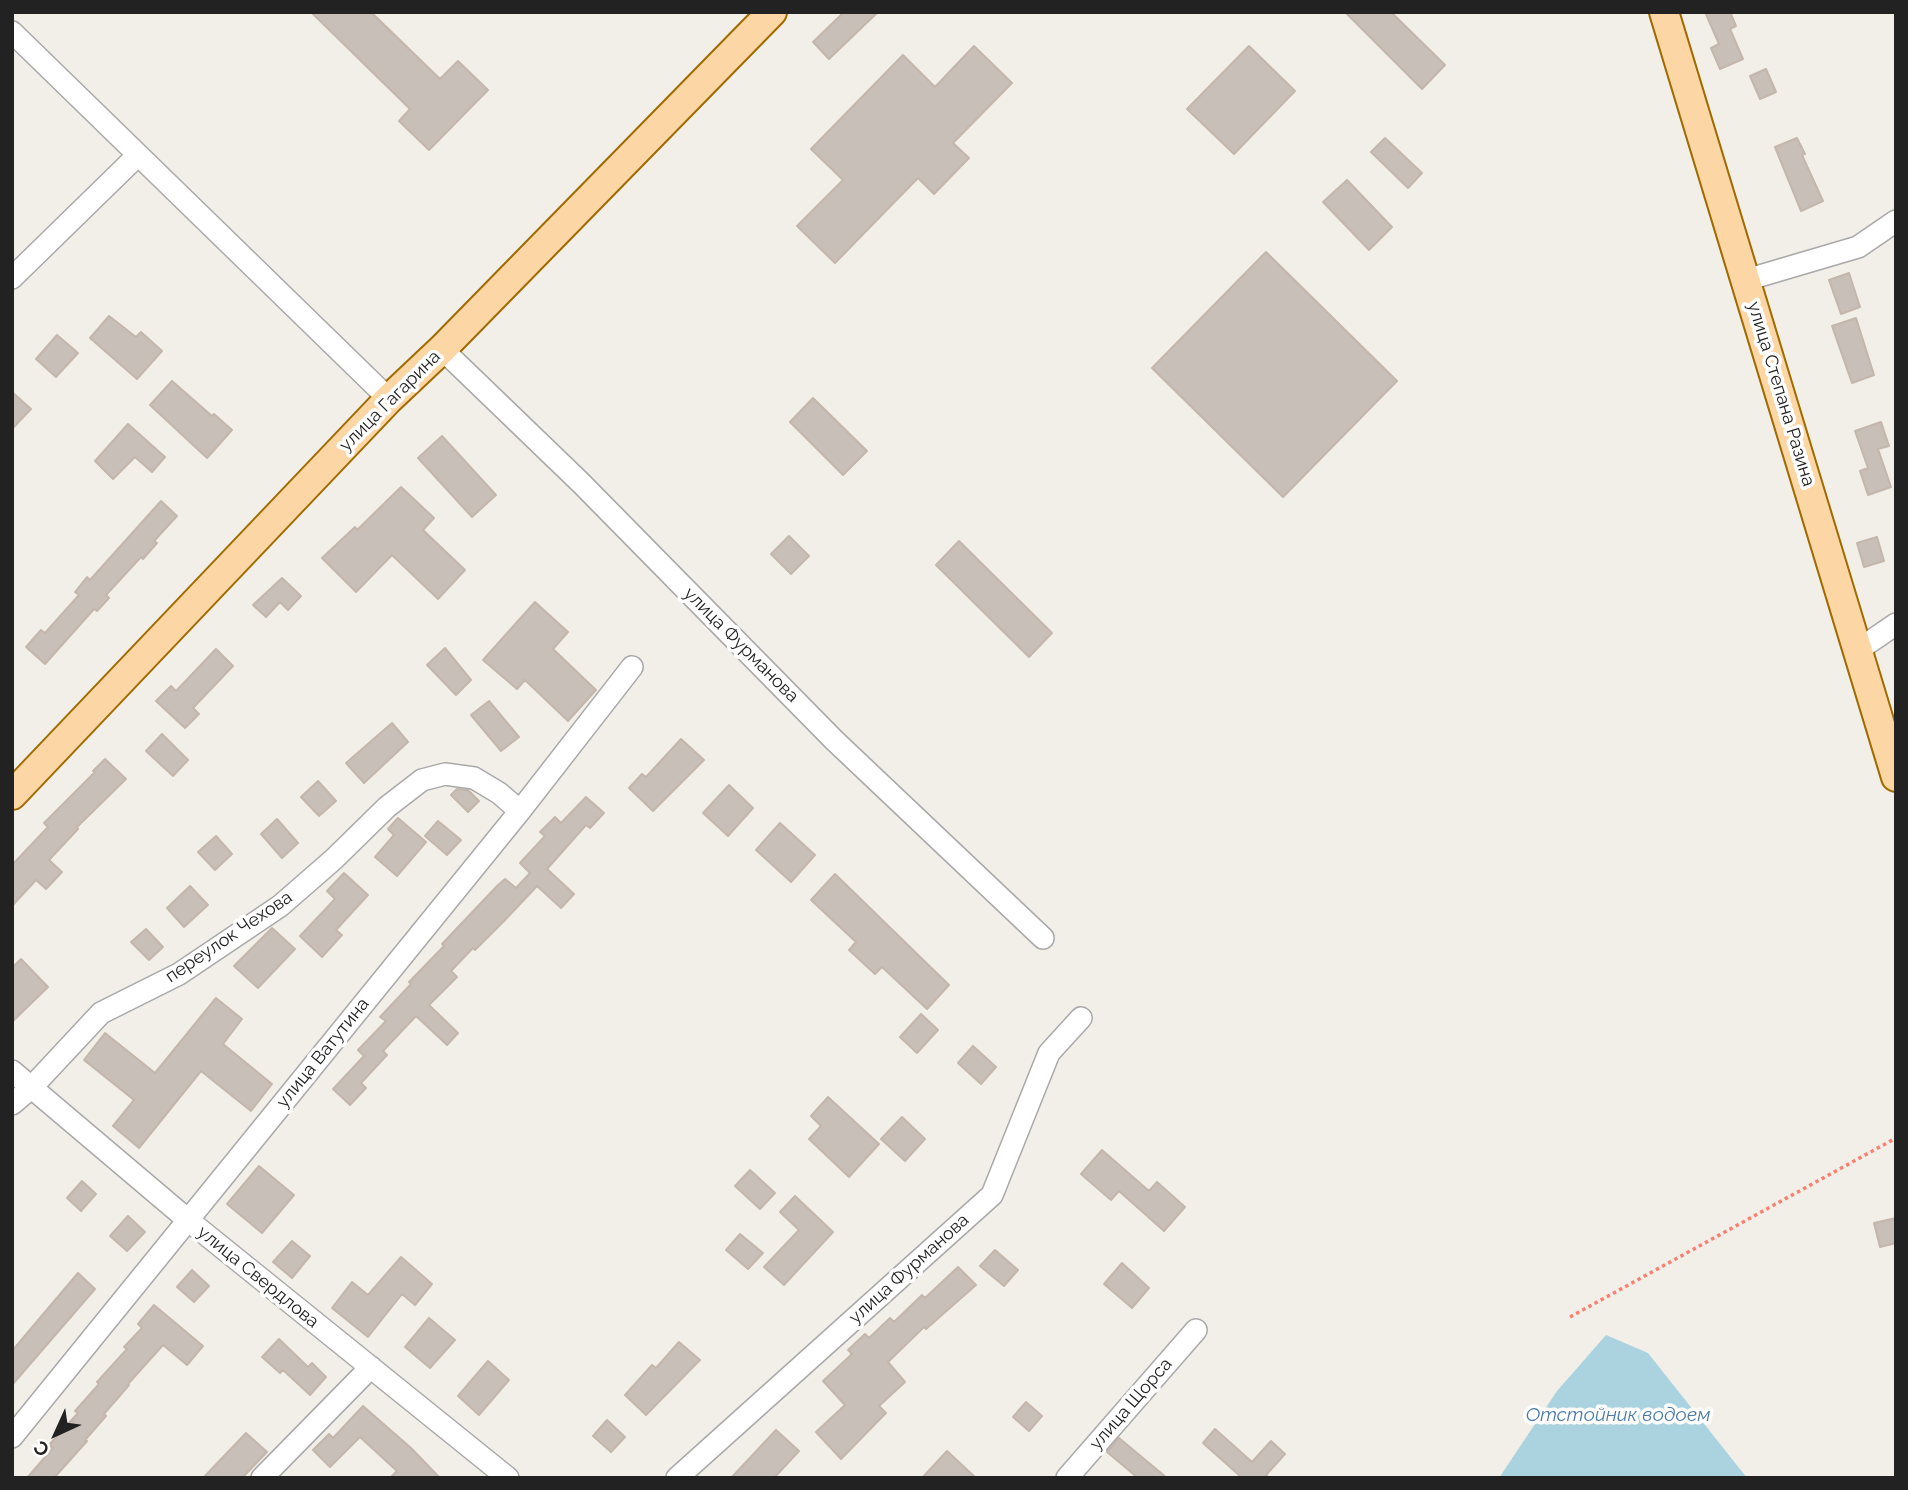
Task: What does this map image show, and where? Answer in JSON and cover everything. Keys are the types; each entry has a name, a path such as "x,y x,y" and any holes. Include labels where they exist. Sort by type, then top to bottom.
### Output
{"main road":[{"name":"улица Гагарина","path":"12,795 389,399 442,349 772,12"},
{"name":"улица Степана Разина","path":"1664,12 1896,777"}],"street":[{"path":"12,32 389,399"},
{"path":"12,278 138,155"},
{"path":"1746,280 1858,247 1896,221"},
{"name":"улица Фурманова","path":"442,349 581,483 834,740 1043,938"},
{"path":"1858,650 1896,624"},
{"name":"улица Ватутина","path":"12,1437 520,811 632,667"},
{"name":"переулок Чехова","path":"12,1104 31,1088 101,1013 179,974 280,906 387,807 422,780 445,774 474,778 499,793 520,811"},
{"name":"улица Фурманова","path":"677,1478 992,1195 1049,1053 1081,1018"},
{"name":"улица Свердлова","path":"12,1071 188,1220 508,1478"},
{"name":"улица Щорса","path":"1067,1478 1196,1330"},
{"path":"262,1478 371,1367"}],"path":[{"path":"1570,1317 1896,1138"}],"water":[{"name":"Отстойник водоем","path":"1606,1335 1648,1353 1747,1478 1499,1478 1557,1391"}],"building":[{"path":"311,12 371,12 440,79 458,61 488,90 429,150 399,121 410,109"},
{"path":"844,12 878,12 829,59 813,42"},
{"path":"1345,12 1391,12 1445,65 1422,89"},
{"path":"1705,12 1730,12 1736,26 1730,29 1743,59 1720,69 1711,48 1719,44"},
{"path":"974,46 1012,83 953,143 969,158 934,194 918,178 835,263 797,226 843,180 811,149 903,55 935,87"},
{"path":"1249,46 1295,91 1234,154 1187,109"},
{"path":"1766,69 1776,92 1760,99 1750,76"},
{"path":"1385,138 1422,173 1408,188 1371,152"},
{"path":"1797,138 1823,201 1801,211 1775,147"},
{"path":"1347,180 1392,227 1369,250 1323,202"},
{"path":"1266,252 1397,381 1283,497 1152,368"},
{"path":"1849,273 1860,307 1841,314 1829,280"},
{"path":"109,316 136,337 141,332 162,351 137,379 90,338"},
{"path":"1856,318 1874,375 1852,383 1832,326"},
{"path":"57,335 78,353 56,377 36,359"},
{"path":"172,381 232,430 207,458 150,405"},
{"path":"12,392 31,409 12,429"},
{"path":"813,398 867,451 843,475 790,422"},
{"path":"1881,422 1889,446 1878,449 1891,487 1868,495 1860,471 1868,468 1855,431"},
{"path":"128,424 165,457 152,472 135,457 113,479 95,461"},
{"path":"442,436 496,495 472,517 418,458"},
{"path":"401,487 434,518 423,530 465,570 438,599 392,555 356,592 322,558 355,527 357,530"},
{"path":"161,501 177,516 154,541 157,543 143,559 141,557 106,595 109,598 97,611 94,609 45,664 26,647 41,630 45,633 79,595 75,592 87,577 90,580"},
{"path":"789,536 809,556 791,574 771,554"},
{"path":"1877,537 1884,561 1864,567 1857,543"},
{"path":"959,541 1052,633 1029,657 936,565"},
{"path":"282,578 301,596 288,610 280,602 266,617 253,605"},
{"path":"535,602 568,632 553,649 596,690 568,721 525,680 517,689 483,660"},
{"path":"445,648 471,680 456,695 427,665"},
{"path":"216,649 233,666 193,708 199,714 185,728 156,701 171,686 176,691"},
{"path":"489,701 519,737 501,751 471,715"},
{"path":"392,723 408,742 364,783 346,763"},
{"path":"162,734 188,760 173,776 146,751"},
{"path":"681,739 704,760 653,811 629,788 642,774 646,777"},
{"path":"105,759 126,779 77,827 49,860 62,872 46,889 36,880 12,906 12,865 48,827 44,823"},
{"path":"318,781 336,801 319,816 301,797"},
{"path":"729,785 753,808 728,836 703,813"},
{"path":"457,789 468,790 479,801 468,812 451,795"},
{"path":"586,797 604,813 590,828 586,825 547,869 574,894 561,908 537,886 451,971 457,977 429,1005 458,1033 447,1045 416,1016 383,1051 387,1055 361,1083 366,1088 350,1105 333,1089 364,1056 358,1050 386,1021 380,1017 444,946 442,944 498,885 505,879 516,888 530,873 520,863 545,836 540,832 555,817 561,823"},
{"path":"398,818 426,842 397,876 375,857 394,835 388,829"},
{"path":"277,819 298,843 282,858 261,834"},
{"path":"438,821 461,840 447,855 425,836"},
{"path":"780,823 815,855 791,882 756,850"},
{"path":"216,836 232,854 215,870 198,852"},
{"path":"344,873 368,895 336,930 342,935 322,957 300,936 335,899 327,891"},
{"path":"835,874 949,985 927,1009 882,967 875,974 849,950 856,942 811,900"},
{"path":"190,886 208,905 184,927 167,908"},
{"path":"272,928 295,949 258,988 234,966"},
{"path":"146,929 163,947 149,960 131,942"},
{"path":"21,959 48,987 12,1022 12,968"},
{"path":"216,998 242,1019 223,1044 272,1084 251,1111 201,1071 139,1148 113,1126 134,1100 84,1060 105,1033 155,1073"},
{"path":"921,1014 938,1030 917,1053 900,1037"},
{"path":"973,1046 996,1067 981,1084 958,1063"},
{"path":"828,1097 879,1144 849,1177 809,1139 821,1126 811,1116"},
{"path":"902,1117 925,1139 905,1161 881,1139"},
{"path":"1102,1150 1149,1191 1157,1182 1185,1207 1164,1231 1119,1191 1111,1200 1081,1174"},
{"path":"259,1166 294,1195 262,1233 227,1204"},
{"path":"750,1170 775,1193 760,1209 735,1186"},
{"path":"82,1181 96,1194 81,1211 67,1198"},
{"path":"795,1196 833,1232 784,1285 764,1267 799,1230 780,1212"},
{"path":"128,1216 145,1232 127,1251 110,1236"},
{"path":"1896,1218 1896,1243 1880,1247 1874,1223"},
{"path":"740,1234 763,1253 748,1269 726,1250"},
{"path":"292,1241 310,1256 292,1278 273,1262"},
{"path":"995,1250 1018,1270 1004,1286 980,1266"},
{"path":"401,1257 432,1284 415,1305 402,1294 368,1337 332,1308 352,1282 368,1295"},
{"path":"1122,1263 1149,1288 1132,1308 1104,1284"},
{"path":"958,1267 976,1285 926,1329 924,1327 888,1362 905,1382 879,1406 886,1413 841,1459 816,1432 845,1405 823,1381 852,1354 848,1350 865,1334 869,1338 890,1318 894,1322 922,1295 925,1298"},
{"path":"192,1270 209,1286 194,1302 177,1287"},
{"path":"78,1273 95,1289 12,1385 12,1351"},
{"path":"154,1305 203,1346 187,1365 163,1345 128,1384 85,1440 87,1441 54,1478 27,1478 53,1448 49,1445 78,1413 75,1411 99,1384 97,1382 127,1349 124,1347 142,1328 138,1324"},
{"path":"429,1318 455,1340 430,1368 405,1347"},
{"path":"279,1339 308,1367 312,1363 326,1377 310,1395 283,1370 280,1373 262,1357"},
{"path":"679,1342 700,1360 646,1415 625,1395 652,1365 656,1368"},
{"path":"488,1361 509,1380 479,1415 458,1396"},
{"path":"1026,1402 1042,1416 1029,1431 1013,1417"},
{"path":"363,1406 411,1448 440,1478 390,1478 397,1471 360,1437 330,1467 313,1450 329,1434 333,1438"},
{"path":"607,1420 625,1437 611,1452 593,1436"},
{"path":"1215,1429 1252,1462 1271,1441 1285,1454 1266,1475 1269,1478 1238,1478 1240,1476 1203,1443"},
{"path":"776,1430 799,1451 774,1478 731,1478"},
{"path":"246,1433 267,1452 242,1478 203,1478"},
{"path":"1119,1438 1167,1478 1138,1478 1107,1452"},
{"path":"947,1451 976,1478 922,1478"}]}
